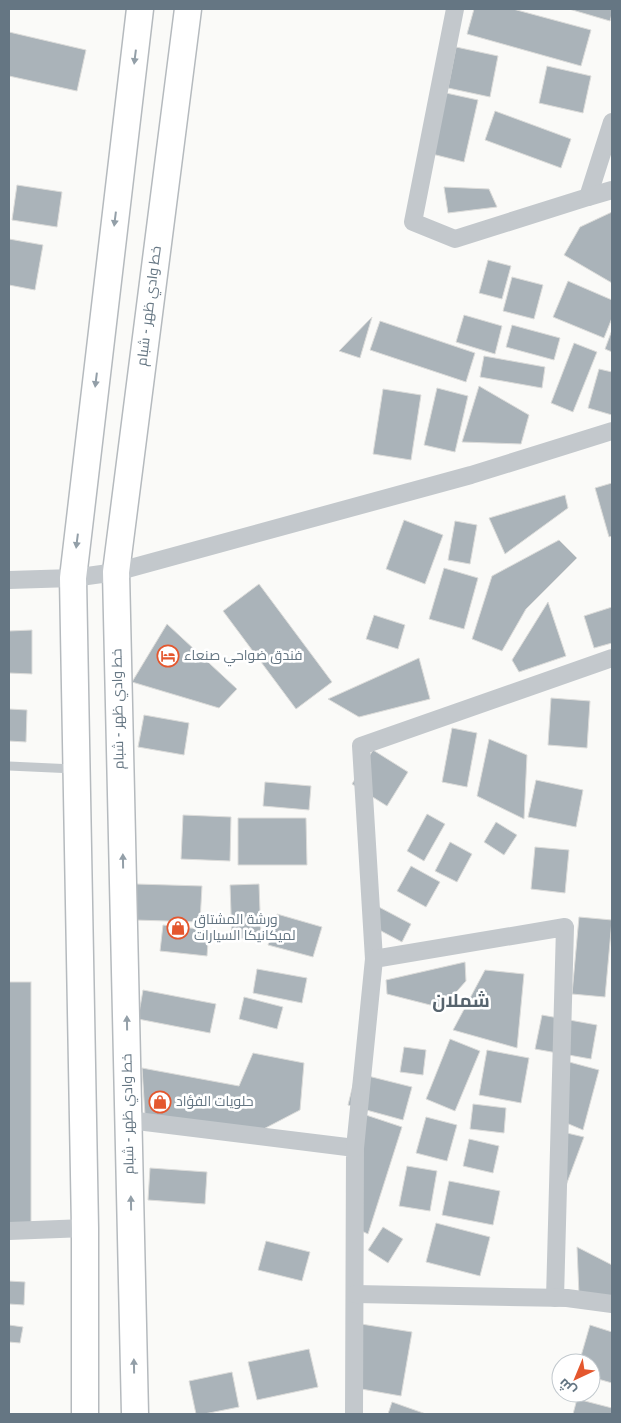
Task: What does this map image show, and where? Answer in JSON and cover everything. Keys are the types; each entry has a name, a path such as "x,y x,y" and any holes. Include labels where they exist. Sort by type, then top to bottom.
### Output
{"main road":[{"path":"85,1414 85,1228 73,578 140,9"},
{"name":"خط وادي ظهر - شبام","path":"135,1414 116,572 188,9"}],"street":[{"path":"455,9 413,222 455,239 612,190"},
{"path":"588,197 612,122"},
{"path":"9,580 73,578 116,572 471,475 612,431"},
{"path":"354,1414 355,1148 374,959 361,746 612,658"},
{"path":"374,959 565,927 554,1298"},
{"path":"129,1120 355,1148"},
{"path":"9,1231 85,1228"},
{"path":"355,1294 554,1298 612,1304"}],"lane":[{"path":"9,766 77,769"}],"building":[{"path":"474,9 513,9 591,30 581,66 467,34"},
{"path":"569,9 612,9 612,14 610,21"},
{"path":"9,32 86,50 77,91 9,76"},
{"path":"456,47 498,56 490,97 448,88"},
{"path":"547,66 591,76 583,113 539,103"},
{"path":"446,93 478,100 464,162 432,154"},
{"path":"495,111 571,139 561,168 485,140"},
{"path":"17,185 62,192 57,227 12,220"},
{"path":"444,187 489,189 497,207 448,213"},
{"path":"612,212 612,283 564,255 580,227"},
{"path":"9,239 43,245 35,290 9,285"},
{"path":"488,260 511,266 502,299 479,293"},
{"path":"512,277 543,285 534,319 503,311"},
{"path":"568,281 612,300 612,318 604,338 553,317"},
{"path":"464,315 502,326 495,354 456,342"},
{"path":"372,317 360,358 339,351"},
{"path":"380,321 475,353 466,382 370,350"},
{"path":"512,325 560,338 554,360 506,347"},
{"path":"612,330 612,352 605,349"},
{"path":"574,343 597,352 573,412 551,403"},
{"path":"484,356 545,367 542,388 480,377"},
{"path":"599,369 612,372 612,415 588,408"},
{"path":"479,386 529,415 521,444 462,442"},
{"path":"437,388 468,396 455,452 424,445"},
{"path":"383,389 421,395 411,460 373,454"},
{"path":"612,483 612,536 609,537 595,488"},
{"path":"565,495 568,508 505,554 489,518"},
{"path":"404,520 443,535 425,584 386,569"},
{"path":"455,521 477,525 470,564 448,560"},
{"path":"559,540 577,558 526,609 502,651 472,639 492,576"},
{"path":"444,568 478,578 464,629 429,619"},
{"path":"259,584 332,682 296,709 223,611"},
{"path":"548,602 566,656 519,672 512,660"},
{"path":"612,607 612,643 594,648 584,616"},
{"path":"374,615 405,625 398,649 366,639"},
{"path":"167,624 237,689 219,708 132,682"},
{"path":"32,630 32,674 9,673 9,631"},
{"path":"419,658 430,699 359,717 328,699"},
{"path":"551,698 590,701 587,748 548,745"},
{"path":"9,709 27,710 26,742 9,741"},
{"path":"144,715 189,723 184,755 138,747"},
{"path":"452,728 477,733 467,787 442,782"},
{"path":"489,739 527,755 524,819 477,796"},
{"path":"373,750 408,772 387,806 352,784"},
{"path":"536,780 583,790 576,827 528,817"},
{"path":"265,782 311,786 309,810 263,806"},
{"path":"427,814 445,824 424,861 407,851"},
{"path":"183,815 231,817 230,861 181,859"},
{"path":"238,818 306,818 307,865 238,865"},
{"path":"496,822 517,835 504,855 484,842"},
{"path":"450,842 472,854 457,882 435,871"},
{"path":"535,847 569,850 565,893 531,889"},
{"path":"411,866 440,882 426,907 397,891"},
{"path":"136,884 202,886 200,922 135,920"},
{"path":"259,884 261,938 232,939 230,885"},
{"path":"377,906 411,924 402,942 368,924"},
{"path":"277,914 322,927 313,957 268,945"},
{"path":"579,917 612,920 605,997 572,994"},
{"path":"163,925 209,930 207,956 160,951"},
{"path":"465,962 466,981 442,1008 387,994 386,980"},
{"path":"257,969 307,978 302,1003 253,993"},
{"path":"485,970 524,974 517,1048 453,1030"},
{"path":"9,982 31,982 31,1226 9,1226"},
{"path":"143,990 216,1004 210,1033 138,1019"},
{"path":"244,997 283,1007 277,1029 239,1019"},
{"path":"542,1015 597,1025 591,1059 535,1049"},
{"path":"450,1039 480,1051 455,1111 426,1099"},
{"path":"404,1047 426,1050 423,1075 400,1072"},
{"path":"487,1050 529,1058 521,1103 479,1095"},
{"path":"253,1053 304,1063 300,1110 254,1134 145,1115 142,1068 239,1086"},
{"path":"558,1059 599,1070 583,1130 552,1117"},
{"path":"356,1073 412,1087 403,1120 348,1105"},
{"path":"473,1104 506,1108 504,1133 470,1129"},
{"path":"351,1110 402,1127 368,1234 349,1225"},
{"path":"426,1117 457,1125 447,1161 416,1153"},
{"path":"554,1130 584,1137 552,1223"},
{"path":"469,1139 499,1146 493,1173 463,1166"},
{"path":"407,1166 437,1171 430,1211 399,1206"},
{"path":"150,1168 207,1172 205,1204 148,1200"},
{"path":"449,1181 500,1191 493,1225 442,1215"},
{"path":"436,1223 490,1237 480,1276 426,1262"},
{"path":"383,1227 403,1239 388,1263 368,1250"},
{"path":"266,1241 310,1252 302,1281 258,1270"},
{"path":"577,1247 612,1265 612,1296 579,1295"},
{"path":"9,1281 25,1282 24,1305 9,1304"},
{"path":"361,1324 412,1332 401,1396 350,1387"},
{"path":"9,1325 23,1327 20,1343 9,1342"},
{"path":"590,1325 612,1332 612,1383 601,1380 601,1353 582,1353"},
{"path":"309,1349 318,1387 257,1400 248,1362"},
{"path":"232,1372 239,1407 196,1414 189,1381"},
{"path":"392,1402 426,1414 388,1414"},
{"path":"576,1403 593,1403 612,1408 612,1414 573,1414"}],"place":[{"name":"فندق ضواحي صنعاء","path":"168,656"},
{"name":"ورشة المشتاق لميكانيكا السيارات","path":"178,928"},
{"name":"حلويات الفؤاد","path":"160,1102"}],"district":[{"name":"شملان","path":"461,1002"}]}
